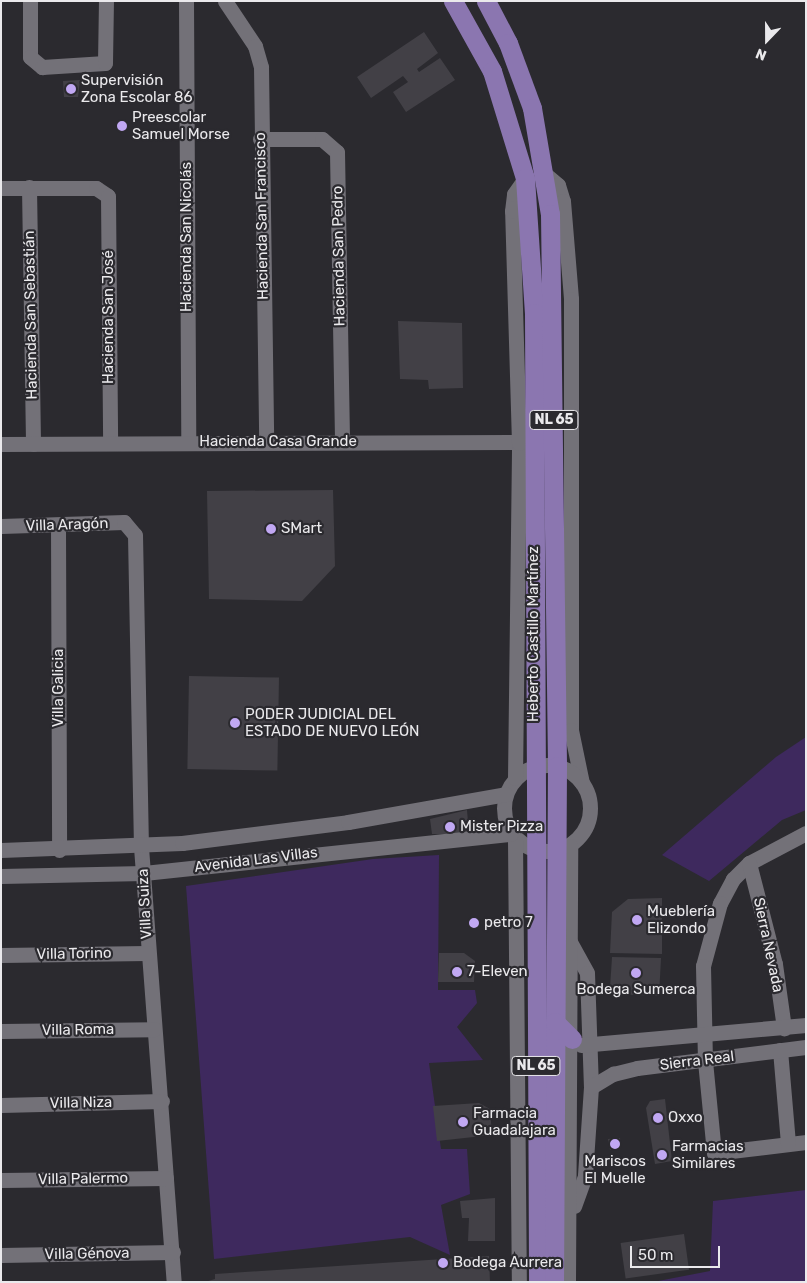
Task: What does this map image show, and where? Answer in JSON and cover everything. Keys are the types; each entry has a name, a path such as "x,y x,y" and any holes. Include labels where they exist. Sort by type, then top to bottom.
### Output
{"main road":[{"name":"Heberto Castillo Martínez","path":"453,1 492,71 525,178 534,313 527,442 533,767 532,850 555,1216"},
{"name":"Heberto Castillo Martínez","path":"486,1 529,100 545,174 550,214 562,442 557,766 563,848 555,1022 554,1282"},
{"path":"525,178 545,174"},
{"path":"555,1022 572,1039"},
{"name":"Heberto Castillo Martínez","path":"538,1282 553,1258"}],"street":[{"path":"30,1 30,57 36,65 105,63 106,1"},
{"name":"Hacienda San Nicolás","path":"186,1 188,442"},
{"name":"Hacienda San Francisco","path":"225,1 259,55 266,442"},
{"name":"Hacienda San Pedro","path":"260,139 322,139 337,152 342,442"},
{"path":"1,188 29,187"},
{"name":"Hacienda San José","path":"29,187 96,188 105,192 110,443"},
{"name":"Hacienda San Sebastián","path":"29,187 33,444"},
{"path":"516,778 527,442"},
{"path":"513,837 532,850 563,848 583,833 590,813 571,730 562,442"},
{"name":"Hacienda Casa Grande","path":"1,444 562,442"},
{"name":"Villa Aragón","path":"1,526 131,525"},
{"name":"Villa Suiza","path":"131,525 135,535 141,847 154,1029 162,1101 174,1282"},
{"name":"Villa Galicia","path":"58,526 59,850"},
{"path":"519,1282 513,837 505,819 506,794 516,778 533,767 557,766 582,783"},
{"name":"Avenida Las Villas","path":"1,850 141,847 348,822 506,794"},
{"path":"806,833 749,863 734,879 711,930 703,966 704,1061 714,1153 806,1142"},
{"name":"Avenida Las Villas","path":"1,876 144,873 513,837"},
{"path":"563,848 570,942 572,1039 555,1216 553,1258 568,1282"},
{"name":"Sierra Nevada","path":"749,863 775,964 784,1028"},
{"path":"555,1216 585,1176 591,1087 588,973 570,942"},
{"name":"Villa Torino","path":"1,955 148,953"},
{"name":"Sierra Real","path":"589,1048 806,1025"},
{"name":"Villa Roma","path":"1,1031 154,1029"},
{"path":"572,1039 589,1048"},
{"name":"Sierra Real","path":"591,1087 613,1074 806,1047"},
{"path":"780,1050 788,1144"},
{"name":"Villa Niza","path":"1,1105 162,1101"},
{"name":"Villa Palermo","path":"1,1180 166,1178"},
{"path":"518,1215 555,1216"},
{"name":"Villa Génova","path":"1,1256 173,1252"},
{"path":"519,1263 553,1258"}],"shaded area":[{"path":"806,737 806,810 782,820 709,881 662,855 776,757"},
{"path":"439,855 438,990 475,990 477,1003 457,1027 483,1060 429,1063 441,1149 467,1149 470,1194 441,1205 450,1255 410,1237 214,1259 186,886 373,859"},
{"path":"806,1190 806,1282 653,1282 710,1271 713,1201"}],"building":[{"path":"424,32 438,53 417,69 419,72 440,58 455,80 406,112 393,92 408,82 403,76 371,98 357,77"},
{"name":"Supervisión Zona Escolar 86","path":"80,80 78,97 64,97 63,81"},
{"path":"398,321 462,323 463,388 429,389 428,380 400,379"},
{"name":"SMart","path":"333,490 335,566 302,601 209,599 207,491"},
{"name":"PODER JUDICIAL DEL ESTADO DE NUEVO LEÓN","path":"189,676 279,678 277,771 187,769"},
{"name":"Mister Pizza","path":"467,810 469,834 432,834 430,819"},
{"name":"Mueblería Elizondo","path":"662,898 662,954 610,953 612,912 628,899"},
{"name":"7-Eleven","path":"439,953 464,953 475,961 474,982 438,982"},
{"name":"Bodega Sumerca","path":"612,957 661,958 659,996 615,994 610,988"},
{"path":"665,1099 672,1161 655,1164 646,1108 650,1101"},
{"name":"Farmacia Guadalajara","path":"479,1103 490,1109 492,1135 437,1141 433,1106"},
{"name":"Mariscos El Muelle","path":"620,1138 621,1148 610,1150 608,1139"},
{"path":"495,1198 495,1241 468,1241 469,1218 462,1218 460,1201"},
{"path":"684,1234 689,1270 626,1279 621,1243"},
{"name":"Bodega Aurrera","path":"489,1256 490,1282 205,1282 215,1279 215,1274"}],"place":[{"name":"Supervisión Zona Escolar 86","path":"71,89"},
{"name":"Preescolar Samuel Morse","path":"122,126"},
{"name":"SMart","path":"271,529"},
{"name":"PODER JUDICIAL DEL ESTADO DE NUEVO LEÓN","path":"235,723"},
{"name":"Mister Pizza","path":"450,827"},
{"name":"Mueblería Elizondo","path":"637,920"},
{"name":"petro 7","path":"474,923"},
{"name":"7-Eleven","path":"457,972"},
{"name":"Bodega Sumerca","path":"636,973"},
{"name":"Oxxo","path":"658,1118"},
{"name":"Farmacia Guadalajara","path":"463,1122"},
{"name":"Mariscos El Muelle","path":"615,1144"},
{"name":"Farmacias Similares","path":"662,1155"},
{"name":"Bodega Aurrera","path":"443,1263"}]}
